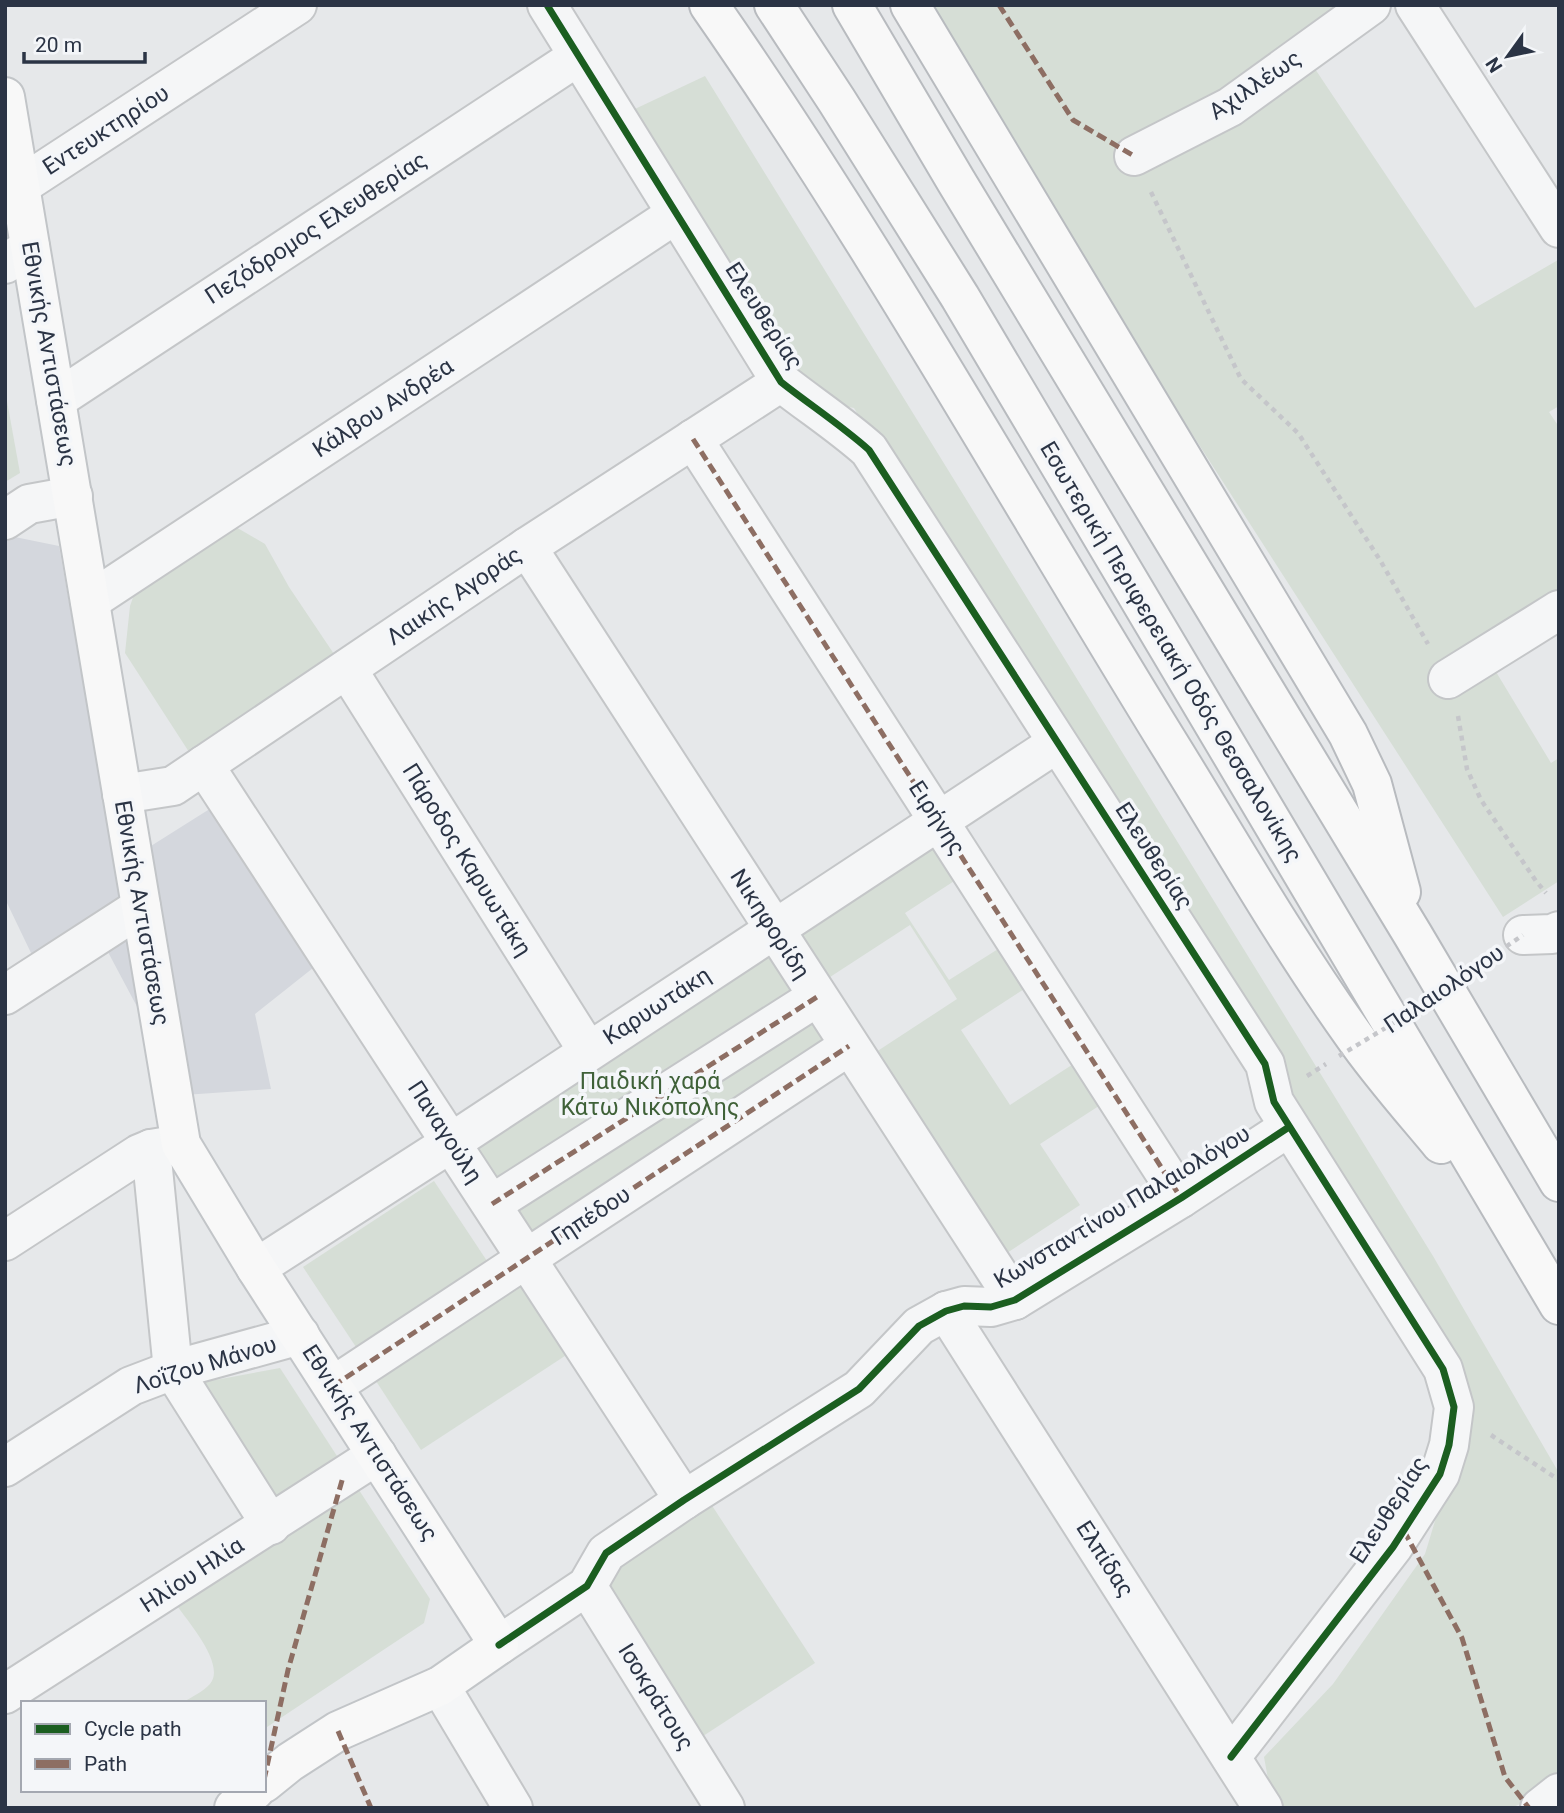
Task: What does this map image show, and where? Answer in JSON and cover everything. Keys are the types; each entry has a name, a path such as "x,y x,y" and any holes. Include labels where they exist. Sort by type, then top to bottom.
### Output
{"main road":[{"path":"709,5 814,161 903,303 1102,636 1305,963 1353,1035 1524,1247"},
{"name":"Εσωτερική Περιφερειακή Οδός Θεσσαλονίκης","path":"774,5 838,101 960,297 1559,1305"},
{"path":"852,5 1559,1182"},
{"path":"910,5 1348,734 1372,785 1413,935"},
{"name":"Εθνικής Αντιστάσεως","path":"5,97 20,186 18,255 56,400 141,907 166,1147 256,1268 499,1645"},
{"name":"Κωνσταντίνου Παλαιολόγου","path":"266,1781 290,1762 338,1731 440,1686 499,1645"},
{"path":"234,1808 253,1792"}],"street":[{"name":"Εντευκτηρίου","path":"20,186 297,5"},
{"name":"Ελευθερίας","path":"547,5 781,382 838,422 869,450 1265,1064 1274,1102 1289,1128 1443,1369 1454,1407 1449,1445 1440,1474 1393,1547 1231,1757"},
{"name":"Αχιλλέως","path":"1134,156 1230,107 1371,5"},
{"path":"1415,5 1559,228"},
{"name":"Πεζόδρομος Ελευθερίας","path":"56,400 577,57"},
{"name":"Κάλβου Ανδρέα","path":"90,601 676,214"},
{"name":"Λαικής Αγοράς","path":"122,794 166,788 204,765 527,547 781,382"},
{"name":"Ειρήνης","path":"693,439 1181,1198"},
{"path":"5,520 29,504 73,496"},
{"name":"Νικηφορίδη","path":"527,547 1015,1300"},
{"path":"1448,679 1559,610"},
{"name":"Πάροδος Καρυωτάκη","path":"347,669 588,1051"},
{"name":"Καρυωτάκη","path":"256,1268 1058,743"},
{"name":"Παναγούλη","path":"204,765 684,1500"},
{"path":"5,995 141,907"},
{"path":"492,1204 817,997"},
{"name":"Γηπέδου","path":"333,1386 849,1046"},
{"name":"Κωνσταντίνου Παλαιολόγου","path":"499,1645 587,1586 606,1553 859,1389 919,1326 946,1311 964,1306 990,1307 1015,1300 1289,1128"},
{"path":"5,1241 118,1167 166,1147 173,1370 271,1525"},
{"name":"Ελπίδας","path":"946,1311 1263,1808"},
{"name":"Λοΐζου Μάνου","path":"5,1466 131,1385 173,1370 300,1335"},
{"name":"Ηλίου Ηλία","path":"5,1694 271,1525 377,1454"},
{"name":"Ισοκράτους","path":"587,1586 725,1808"},
{"path":"440,1686 513,1808"},
{"path":"1540,1808 1559,1793"}],"path":[{"path":"1134,156 1241,379 1298,433 1380,560 1448,679 1467,769 1481,800 1536,881 1549,929"},
{"path":"1454,1407 1510,1449 1559,1480"}],"shaded area":[{"path":"5,535 59,546 116,868 216,805 313,968 255,1014 271,1089 184,1095 92,922 32,955 7,903"}],"green space":[{"path":"916,5 1345,5 1297,42 1475,308 1558,260 1559,406 1549,412 1559,427 1559,590 1478,642 1551,763 1559,758 1559,881 1503,917"},
{"path":"705,76 1433,1256 1559,1473 1559,1778 1546,1793 1511,1808 1284,1808 1270,1790 1264,1757 1333,1684 1425,1554 1452,1465 1428,1343 854,408 799,397 620,116"},
{"path":"5,390 20,473 5,482"},
{"path":"234,526 265,544 289,587 334,654 189,752 125,653 130,606 137,586"},
{"path":"938,834 965,874 905,913 949,980 1006,944 1032,984 961,1030 1010,1105 1078,1061 1105,1102 1040,1144 1080,1205 1007,1253 876,1052 957,999 910,925 827,979 794,928"},
{"name":"Παιδική χαρά Κάτω Νικόπολης","path":"773,930 849,1046 527,1259 452,1142"},
{"path":"434,1181 487,1261 356,1347 303,1267"},
{"path":"523,1279 571,1352 421,1450 374,1378"},
{"path":"280,1368 337,1456 265,1505 188,1385"},
{"path":"357,1487 430,1599 424,1623 266,1728 266,1701 185,1701 210,1684 214,1676 210,1656 204,1644 178,1607"},
{"path":"709,1501 815,1663 694,1742 589,1578"}],"marked path":[{"path":"999,5 1073,120 1134,156"},
{"path":"693,439 1181,1198"},
{"path":"492,1204 817,997"},
{"path":"333,1386 849,1046"},
{"path":"266,1771 288,1670 343,1477"},
{"path":"1404,1531 1462,1638 1505,1777 1529,1808"},
{"path":"338,1731 371,1808"}],"cycle path":[{"path":"547,5 781,382 869,450 1265,1064 1274,1102 1443,1369 1454,1407 1449,1445 1440,1474 1393,1547 1231,1757"},
{"path":"499,1645 587,1586 606,1553 859,1389 919,1326 946,1311 964,1306 991,1307 1015,1300 1181,1198 1289,1127"}]}
